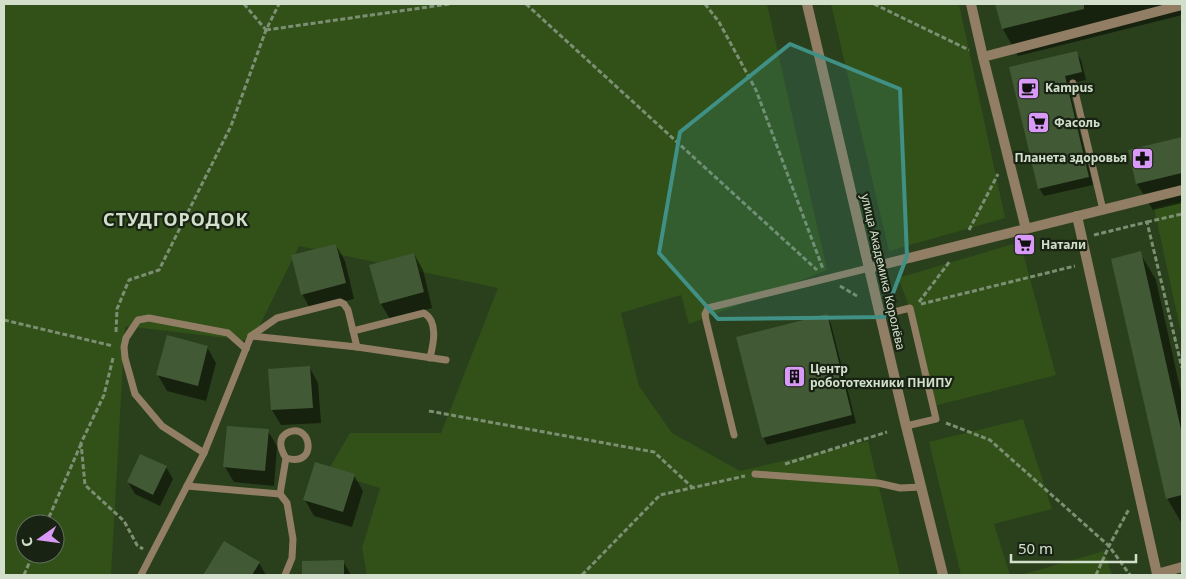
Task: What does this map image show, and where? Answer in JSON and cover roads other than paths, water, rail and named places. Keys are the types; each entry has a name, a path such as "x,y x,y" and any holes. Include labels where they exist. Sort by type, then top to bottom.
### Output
{"street":[{"name":"улица Академика Королёва","path":"806,4 943,575"},
{"path":"971,4 1026,229"},
{"path":"983,57 1182,5"},
{"path":"869,268 1182,190"},
{"path":"1077,216 1157,574 1182,568"}],"lane":[{"path":"1073,83 1103,210"},
{"path":"734,435 705,314 708,308 869,268"},
{"path":"141,575 204,453 251,336 277,318 340,302 348,310 357,347"},
{"path":"894,312 910,308 936,419 906,426"},
{"path":"353,331 424,313 430,320 435,339 430,358"},
{"path":"204,453 162,426 135,394 125,358 124,347 126,338 138,320 149,318 228,333 246,349"},
{"path":"251,336 357,347 446,360"},
{"path":"280,494 286,458 281,452 280,444 282,437 288,432 296,431 303,433 308,439 307,454 301,459 286,458"},
{"path":"755,474 878,483 900,488 922,487"},
{"path":"187,486 280,494 287,502 293,539 292,558 285,575"}],"place":[{"name":"Kampus","path":"1029,88"},
{"name":"Фасоль","path":"1038,123"},
{"name":"Планета здоровья","path":"1143,158"},
{"name":"Натали","path":"1025,245"},
{"name":"Центр робототехники ПНИПУ","path":"794,376"}],"district":[{"name":"СТУДГОРОДОК","path":"176,220"}]}
